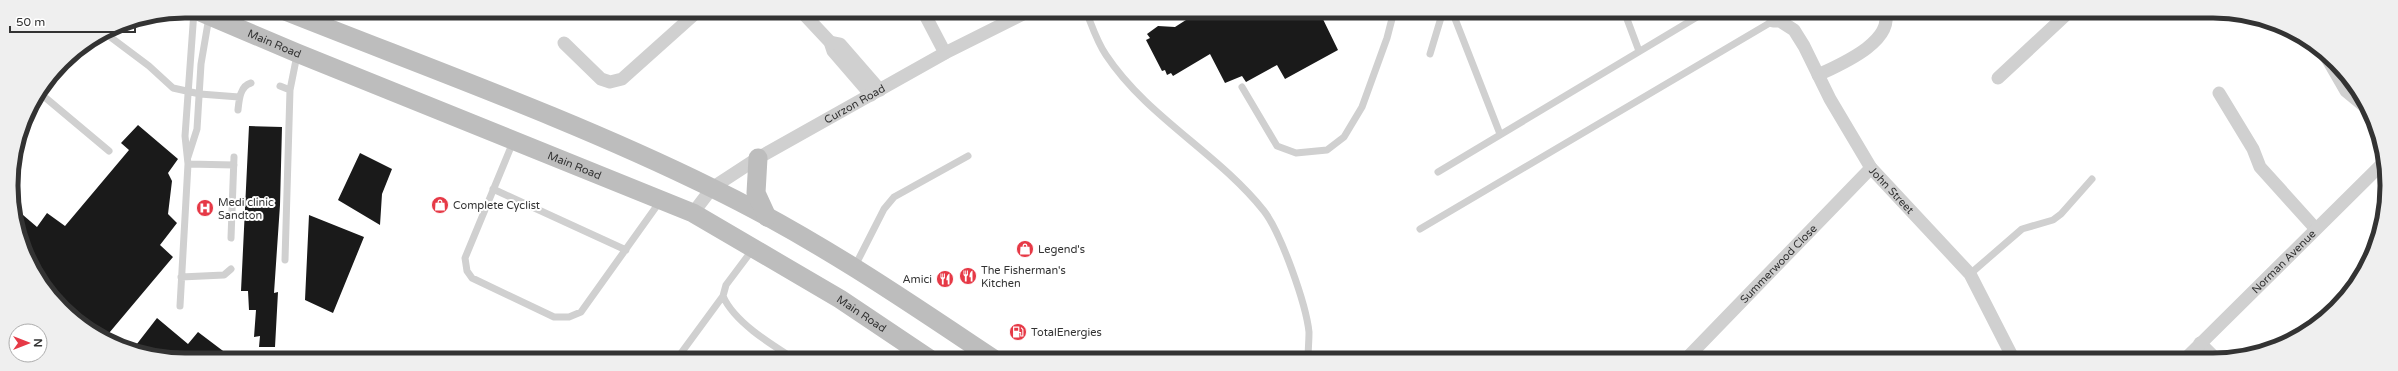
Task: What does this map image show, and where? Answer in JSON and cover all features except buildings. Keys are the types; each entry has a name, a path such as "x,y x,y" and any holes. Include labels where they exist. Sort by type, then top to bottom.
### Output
{"main road":[{"name":"Main Road","path":"212,18 297,54 693,213 840,299 915,353"},
{"path":"303,18 568,124 712,188 767,217 854,268 983,353"},
{"path":"758,158 756,193 767,217"}],"street":[{"path":"564,43 601,79 610,82 622,79 690,18"},
{"path":"808,18 830,42 840,44 876,92"},
{"path":"927,18 945,53"},
{"name":"Curzon Road","path":"693,213 712,188 758,158 945,53 1015,18"},
{"path":"1818,75 1860,54 1872,44 1884,26 1884,18"},
{"path":"1998,78 2062,18"},
{"name":"John Street","path":"1774,21 1780,21 1794,30 1830,99 1871,168 1970,274 2010,353"},
{"path":"2334,71 2346,91 2357,100"},
{"path":"2219,93 2253,149 2260,167 2315,228"},
{"name":"Norman Avenue","path":"2191,353 2315,228 2379,167"},
{"name":"Summerwood Close","path":"1692,353 1871,168"},
{"path":"2200,343 2210,353"}],"lane":[{"path":"180,306 188,164 185,136 188,92 199,18"},
{"path":"188,157 194,145 197,129 203,53 200,18"},
{"path":"1089,18 1106,55 1131,86 1231,177 1266,215 1294,277 1309,331 1308,353"},
{"path":"1242,87 1277,146 1296,154 1327,150 1344,137 1362,107 1387,38 1392,18"},
{"path":"1430,54 1440,18"},
{"path":"1455,18 1500,134"},
{"path":"1627,18 1639,51"},
{"path":"1438,172 1695,18"},
{"path":"1420,229 1774,21"},
{"path":"109,36 149,66 173,88 200,94 240,97"},
{"path":"285,260 290,90 297,54"},
{"path":"238,110 240,97 244,87 251,83"},
{"path":"280,86 290,90"},
{"path":"44,96 109,151"},
{"path":"514,140 465,258 467,271 472,278 554,317 569,317 581,312 661,200"},
{"path":"854,268 884,209 894,197 968,156"},
{"path":"231,238 234,157"},
{"path":"188,164 234,165"},
{"path":"1970,274 2022,229 2053,220 2061,214 2092,179"},
{"path":"493,189 626,250"},
{"path":"681,353 723,296 726,285 753,248"},
{"path":"182,277 224,275 228,274 231,268"},
{"path":"723,296 727,305 736,315 785,353"}],"place":[{"name":"Complete Cyclist","path":"440,205"},
{"name":"Medi clinic Sandton","path":"205,208"},
{"name":"Legend's","path":"1025,249"},
{"name":"The Fisherman's Kitchen","path":"968,276"},
{"name":"Amici","path":"945,279"},
{"name":"TotalEnergies","path":"1018,332"}]}
